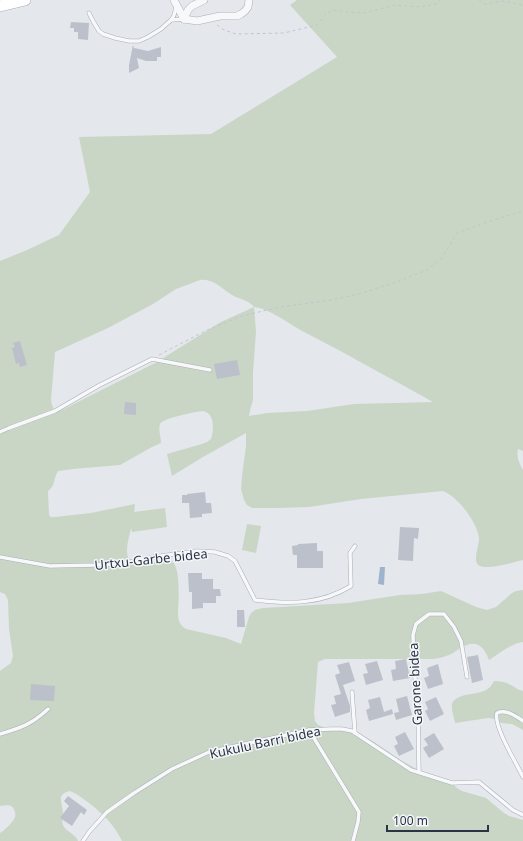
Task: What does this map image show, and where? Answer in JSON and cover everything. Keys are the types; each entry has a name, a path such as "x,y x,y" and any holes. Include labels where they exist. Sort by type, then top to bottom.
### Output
{"main road":[{"path":"0,6 25,0"}],"street":[{"path":"184,19 188,10 192,6 204,0"},
{"path":"184,19 197,21 220,16 237,16 248,7 249,0"},
{"path":"175,2 184,19"}],"lane":[{"path":"89,13 99,31 103,34 129,41 139,40 148,37 161,29 174,17 175,2"},
{"path":"171,20 184,19"},
{"path":"0,432 55,411 98,386 152,359 210,370"},
{"name":"Urtxu-Garbe bidea","path":"0,557 50,566 96,566 125,563 154,556 197,551 215,552 228,556 235,561 255,600 298,602 317,600 341,592 351,586 350,553 355,546"},
{"name":"Garone bidea","path":"419,772 418,711 413,635 416,624 430,614 444,614 454,627 461,641 468,677"},
{"path":"352,692 355,733"},
{"path":"0,734 21,728 38,719 48,709"},
{"path":"523,721 514,715 504,712 497,713 496,716 502,735 523,777"},
{"name":"Kukulu Barri bidea","path":"83,841 107,812 172,769 209,752 309,730 342,729 352,731 411,770 452,784 479,782 513,810 523,815"},
{"path":"309,730 359,812 353,841"}],"path":[{"path":"212,18 216,24 224,30 236,34 284,34 317,26 327,13 334,10 364,13 395,5 420,7 436,4 440,0"},
{"path":"479,0 484,4 504,1 523,5"},
{"path":"152,359 207,330 242,316 280,307 362,294 427,270 442,258 457,233 523,211"}],"green space":[{"path":"297,0 523,0 523,451 518,449 517,455 523,470 523,560 489,567 480,566 477,564 476,557 479,537 474,524 466,510 455,498 443,491 361,499 309,507 252,508 247,505 244,500 241,489 246,433 172,476 167,454 202,444 211,439 213,431 212,418 207,412 203,411 162,422 159,428 161,443 120,465 58,471 51,489 48,491 49,515 51,517 55,517 91,513 135,504 134,512 165,508 167,527 132,532 131,528 127,546 127,555 131,563 140,565 163,560 171,561 177,570 179,595 178,616 181,625 186,629 226,638 241,644 251,613 255,610 263,608 348,603 400,595 441,591 476,607 487,610 496,607 512,593 523,590 523,642 509,647 489,660 485,651 476,644 468,645 449,655 433,659 325,659 318,662 314,713 315,721 318,725 323,727 342,727 352,730 422,772 449,781 462,791 486,798 509,816 523,820 523,841 122,841 115,829 104,816 86,801 70,791 61,796 63,814 62,823 78,841 0,841 0,833 11,823 15,818 15,815 12,807 8,805 0,806 0,671 11,663 13,656 9,629 8,600 5,594 0,592 0,261 59,235 90,192 79,137 211,134 337,57 290,5","holes":["200,280 213,282 232,295 244,300 254,307 221,322 157,362 64,409 59,411 54,410 51,400 55,352 108,328 153,304 176,289","254,307 266,310 433,402 354,404 307,411 267,413 249,416 253,400 256,331"]},
{"path":"247,524 261,526 256,553 242,550"},
{"path":"494,681 507,683 523,691 523,730 512,724 501,723 497,719 488,718 455,723 452,711 452,704 454,700 462,696 482,692 489,688"}],"water":[{"path":"380,567 385,567 384,585 378,584"}],"building":[{"path":"71,22 89,23 88,40 78,39 78,32 74,32 74,28 70,28"},
{"path":"133,45 134,48 148,51 161,47 161,57 157,57 157,61 146,61 137,58 139,68 129,73"},
{"path":"20,341 27,365 20,367 19,363 16,364 12,348 15,347 13,343"},
{"path":"237,360 240,375 217,379 214,364"},
{"path":"125,402 136,403 136,415 124,414"},
{"path":"205,492 206,503 211,503 212,513 202,514 202,517 190,518 189,503 182,503 182,495"},
{"path":"400,527 419,528 418,539 414,538 413,561 398,560"},
{"path":"317,543 317,551 323,551 323,568 297,568 297,555 293,555 292,546 298,544"},
{"path":"188,573 202,573 202,579 213,579 213,589 220,589 221,596 216,596 216,603 203,603 203,608 192,609 192,592 189,592"},
{"path":"237,610 244,610 245,627 237,627"},
{"path":"478,655 483,680 472,683 467,657"},
{"path":"406,659 410,678 393,681 391,670 396,669 395,661"},
{"path":"377,661 383,680 366,685 363,674 368,673 365,664"},
{"path":"349,662 355,681 343,685 350,706 350,712 335,717 331,705 336,704 334,696 341,694 335,675 340,673 337,665"},
{"path":"438,664 443,684 428,689 424,678 429,676 427,668"},
{"path":"31,684 55,686 54,701 30,700"},
{"path":"407,696 412,715 396,720 394,713 399,712 396,699"},
{"path":"380,697 384,712 392,709 393,714 369,721 366,710 370,708 368,700"},
{"path":"436,697 444,714 430,721 425,711 428,709 425,702"},
{"path":"405,732 414,749 399,756 394,746 398,744 395,737"},
{"path":"434,733 444,749 429,758 423,748 428,745 424,739"},
{"path":"68,796 87,810 84,815 81,812 72,826 60,818 69,806 64,801"}]}
